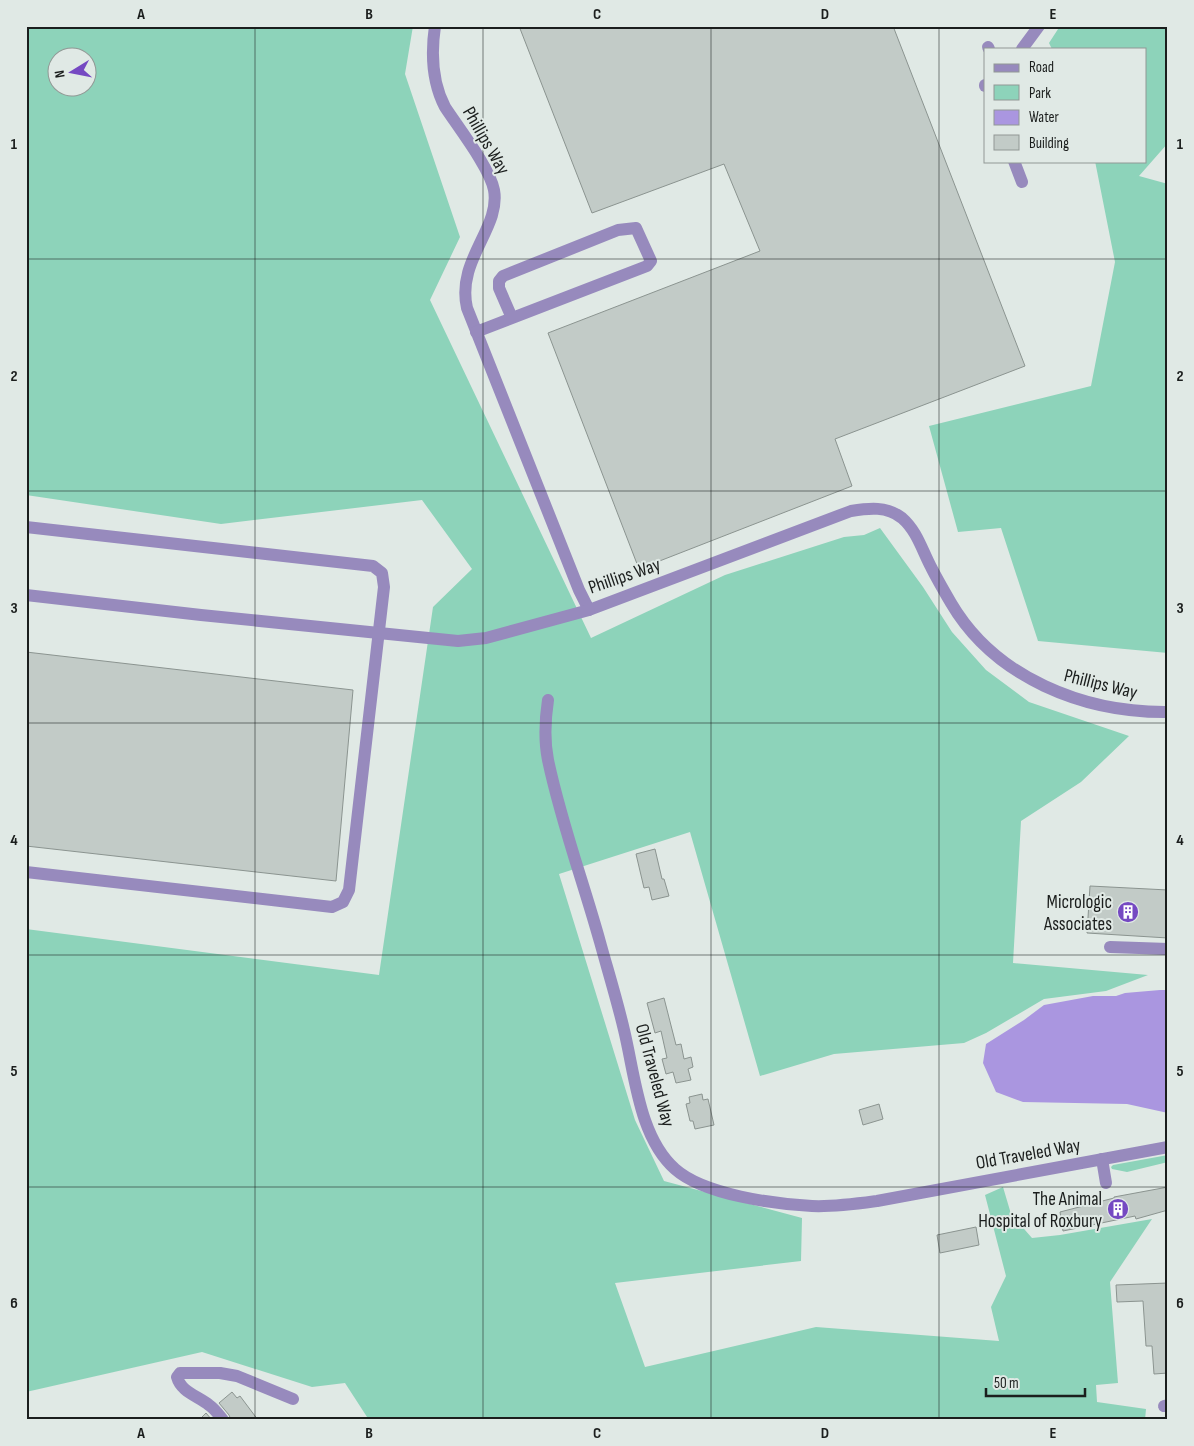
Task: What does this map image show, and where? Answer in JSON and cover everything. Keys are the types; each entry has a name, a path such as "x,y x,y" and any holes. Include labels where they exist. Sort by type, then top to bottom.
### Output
{"street":[{"name":"Phillips Way","path":"435,26 432,54 440,95 487,173 494,190 491,218 471,261 466,284 466,300 476,332 579,590 589,610 851,511 871,508 880,509 900,517 910,526 918,538 931,568 960,618 980,640 1020,673 1050,689 1088,703 1144,713 1168,712"},
{"path":"1023,48 1039,26"},
{"path":"1014,162 1022,182"},
{"path":"476,332 648,266 651,261 636,228 618,230 503,276 499,281 500,288 512,318"},
{"path":"26,527 373,566 382,573 384,587 349,890 343,902 332,906 26,872"},
{"path":"26,595 458,641 486,638 589,610"},
{"name":"Old Traveled Way","path":"548,700 544,723 547,758 574,857 614,990 636,1088 645,1119 656,1145 662,1155 677,1171 705,1187 742,1196 779,1203 830,1206 876,1201 1168,1147"},
{"path":"1110,946 1168,949"},
{"path":"1102,1159 1106,1182"},
{"path":"223,1420 211,1406 185,1390 178,1382 177,1377 180,1373 220,1373 237,1376 293,1399"}],"green space":[{"path":"26,26 413,26 405,74 460,237 430,300 591,638 725,575 844,537 864,535 880,528 923,587 952,632 986,670 1029,702 1129,736 1081,782 1021,821 1013,963 1148,975 1106,991 1044,999 986,1033 964,1043 834,1054 760,1076 690,832 559,874 635,1120 664,1181 802,1218 801,1261 615,1283 645,1367 816,1327 999,1341 991,1307 1006,1276 985,1195 1003,1187 1011,1214 1032,1238 1152,1219 1110,1282 1118,1383 1096,1385 1097,1402 1146,1409 1145,1420 369,1420 345,1383 312,1387 202,1352 26,1392 26,929 379,975 433,607 472,569 422,500 221,524 26,495"},
{"path":"1060,26 1168,26 1168,143 1139,176 1168,184 1168,653 1038,641 1001,528 958,532 929,426 1091,386 1115,262 1095,162 1146,162 1146,48 1052,48 1049,43"},
{"path":"1168,1155 1168,1162 1127,1172 1112,1169 1111,1167 1113,1165"}],"water":[{"path":"1168,990 1168,1113 1127,1104 1023,1102 996,1092 983,1063 986,1044 1044,1005 1093,996 1116,996 1125,993"}],"building":[{"path":"519,26 893,26 1025,366 835,439 852,486 639,569 548,333 760,251 724,164 592,213"},
{"path":"26,652 353,690 336,881 26,846"},
{"path":"655,849 662,879 664,879 669,896 652,900 649,887 644,888 636,854"},
{"name":"Micrologic Associates","path":"1090,886 1168,890 1168,938 1087,933"},
{"path":"664,998 676,1045 681,1044 684,1059 691,1057 693,1067 688,1069 691,1080 676,1083 673,1072 666,1074 662,1059 667,1058 661,1031 655,1033 647,1003"},
{"path":"702,1094 703,1100 708,1099 714,1125 695,1129 693,1121 690,1121 686,1104 690,1103 689,1097"},
{"path":"879,1104 883,1119 863,1125 859,1110"},
{"name":"The Animal Hospital of Roxbury","path":"1168,1187 1168,1210 1136,1219 1135,1216 1063,1231 1060,1212 1114,1197"},
{"path":"976,1227 979,1245 940,1253 937,1235"},
{"path":"1168,1283 1168,1373 1154,1374 1152,1346 1146,1346 1143,1301 1117,1302 1116,1285"},
{"path":"232,1392 237,1398 240,1396 258,1420 231,1420 219,1403"},
{"path":"206,1413 212,1420 199,1420"}],"place":[{"name":"Micrologic Associates","path":"1128,912"},
{"name":"The Animal Hospital of Roxbury","path":"1118,1209"}]}
